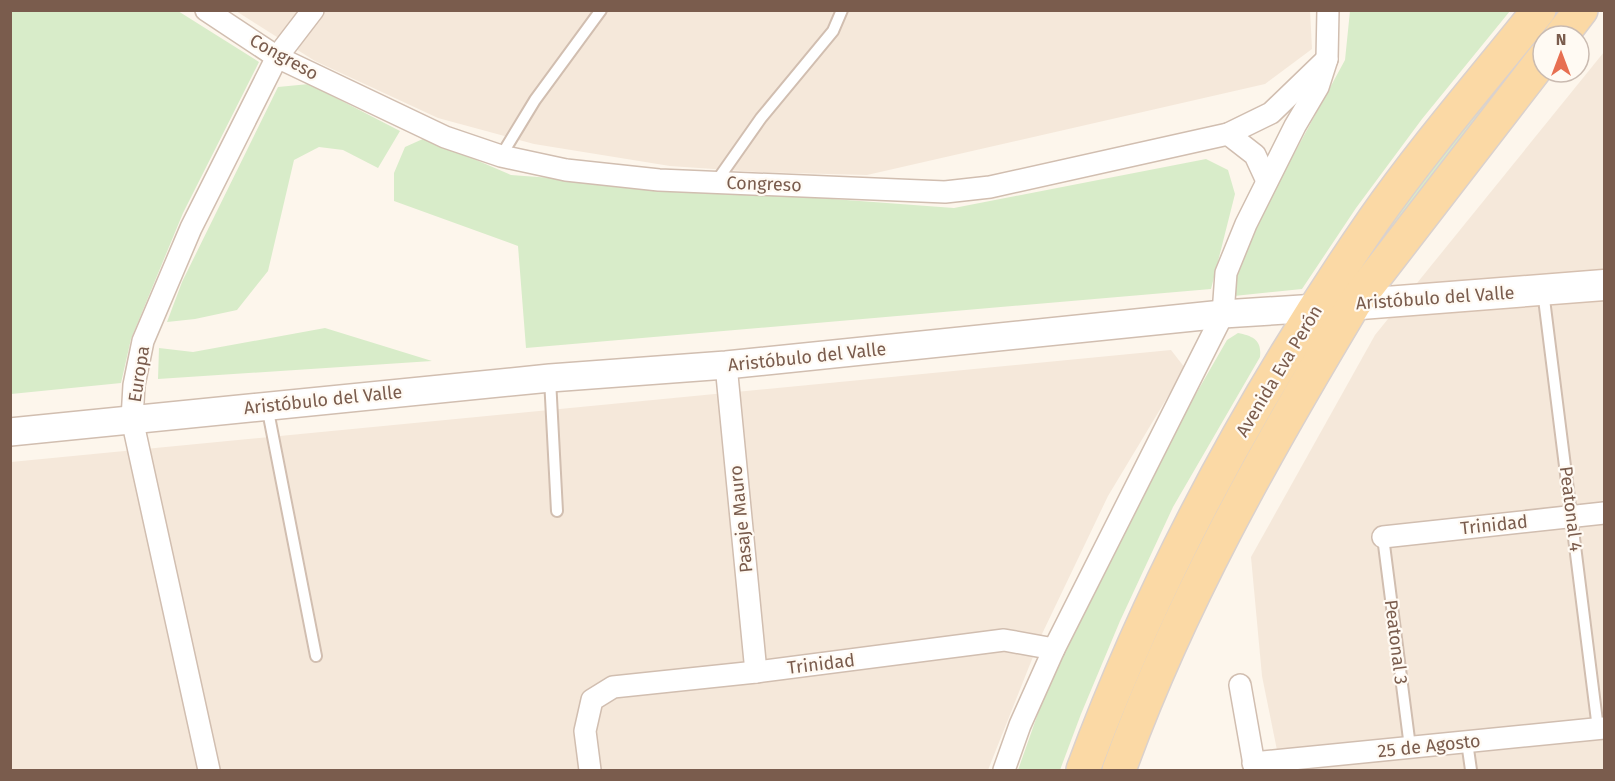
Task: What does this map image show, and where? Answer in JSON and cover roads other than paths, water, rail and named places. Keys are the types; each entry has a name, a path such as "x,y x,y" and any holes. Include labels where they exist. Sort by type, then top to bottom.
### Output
{"main road":[{"name":"Avenida Eva Perón","path":"1083,771 1142,624 1195,516 1248,418 1374,220 1539,10"},
{"path":"1570,24 1581,10"},
{"name":"Avenida Eva Perón","path":"1119,771 1133,731 1170,646 1229,521 1354,304 1531,75"},
{"name":"Aristóbulo del Valle","path":"1317,308 1605,285"}],"street":[{"name":"Congreso","path":"206,10 278,57 445,138 501,156 566,170 659,180 716,183 956,191 990,187 1228,134 1270,113 1327,59"},
{"name":"Europa","path":"209,771 132,419 134,385 143,341 191,228 278,57 313,10"},
{"path":"1004,771 1020,725 1054,649 1223,314 1226,273 1267,181 1317,87 1327,59 1328,10"},
{"path":"1228,134 1255,155 1267,181"},
{"name":"Aristóbulo del Valle","path":"10,432 550,378 726,365 1223,314 1317,308"},
{"name":"Pasaje Mauro","path":"726,365 756,672"},
{"name":"Trinidad","path":"1383,537 1605,513"},
{"name":"Trinidad","path":"590,771 585,731 592,700 613,687 756,672 1004,640 1054,649"},
{"path":"1240,685 1254,767"},
{"name":"25 de Agosto","path":"1254,767 1410,747 1601,728"}],"lane":[{"path":"501,156 535,100 601,10"},
{"path":"716,183 761,118 833,31 842,10"},
{"name":"Peatonal 4","path":"1543,290 1601,728"},
{"path":"550,378 557,512"},
{"path":"267,406 316,656"},
{"name":"Peatonal 3","path":"1383,537 1410,747"},
{"path":"1467,742 1471,771"}]}
